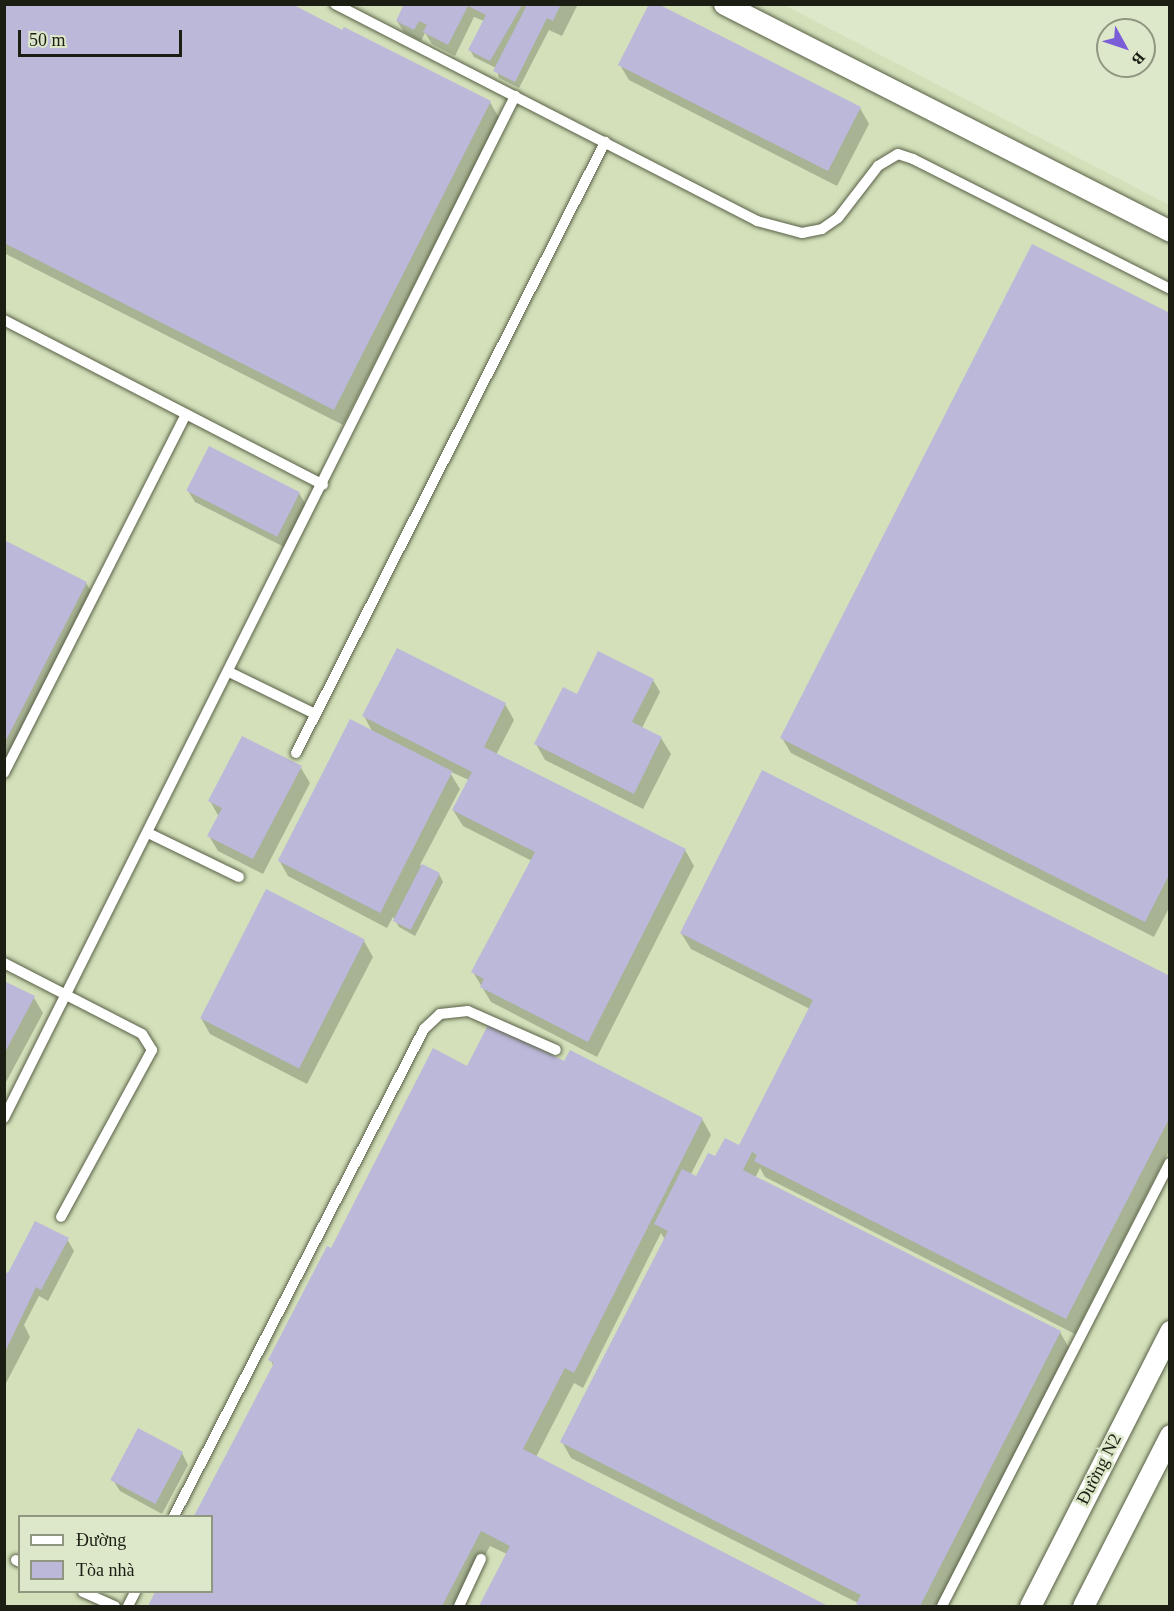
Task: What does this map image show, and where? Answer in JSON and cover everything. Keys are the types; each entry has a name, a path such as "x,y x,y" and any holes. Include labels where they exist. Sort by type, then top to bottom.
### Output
{"street":[{"path":"724,4 1170,231"},
{"name":"Đường N2","path":"1030,1606 1170,1331"},
{"path":"1083,1606 1170,1435"}],"lane":[{"path":"335,4 757,221 802,233 822,230 838,218 878,166 898,154 1170,289"},
{"path":"4,1118 323,485 515,96"},
{"path":"296,753 605,142"},
{"path":"4,320 323,485"},
{"path":"4,773 186,414"},
{"path":"229,672 315,714"},
{"path":"148,833 239,877"},
{"path":"4,963 142,1034 152,1050 61,1216"},
{"path":"175,1515 424,1029 440,1014 468,1011 556,1050"},
{"path":"942,1606 1170,1163"},
{"path":"459,1606 481,1559"},
{"path":"84,1593 115,1606"}],"shaded area":[{"path":"5,5 784,5 1169,205 1169,1606 5,1606"}],"building":[{"path":"4,4 292,4 342,30 344,27 491,101 334,410 4,243"},
{"path":"404,4 561,4 553,21 547,18 515,82 493,71 526,7 522,5 490,61 468,50 486,15 468,6 448,45 423,32 427,25 419,21 414,30 396,21"},
{"path":"649,4 658,4 861,107 828,171 618,65"},
{"path":"1032,244 1170,313 1170,873 1145,922 780,738"},
{"path":"209,446 300,492 277,537 186,491"},
{"path":"4,540 87,582 4,744"},
{"path":"397,648 506,703 484,747 686,849 588,1042 480,987 484,979 471,972 535,852 452,810 472,772 362,716"},
{"path":"598,651 654,679 632,722 662,737 634,794 534,744 563,687 577,694"},
{"path":"350,719 452,771 380,913 278,861"},
{"path":"242,736 302,766 253,859 207,836 222,808 208,801"},
{"path":"762,770 1170,976 1170,1117 1066,1319 754,1161 757,1155 752,1152 743,1170 1061,1331 920,1606 860,1606 856,1604 861,1595 560,1442 668,1231 654,1224 682,1169 696,1176 708,1153 715,1156 725,1138 739,1145 813,1000 680,933"},
{"path":"422,864 440,873 411,930 393,921"},
{"path":"266,889 365,939 299,1069 200,1018"},
{"path":"4,981 35,996 4,1054"},
{"path":"489,1023 564,1061 570,1050 703,1118 574,1373 565,1368 523,1449 828,1606 479,1606 510,1546 481,1531 442,1606 148,1606 154,1593 213,1593 213,1515 195,1515 274,1363 268,1360 327,1246 331,1248 433,1048 467,1066"},
{"path":"35,1221 69,1238 41,1290 36,1287 4,1354 4,1271 8,1273"},
{"path":"138,1428 183,1452 155,1504 110,1480"}]}
